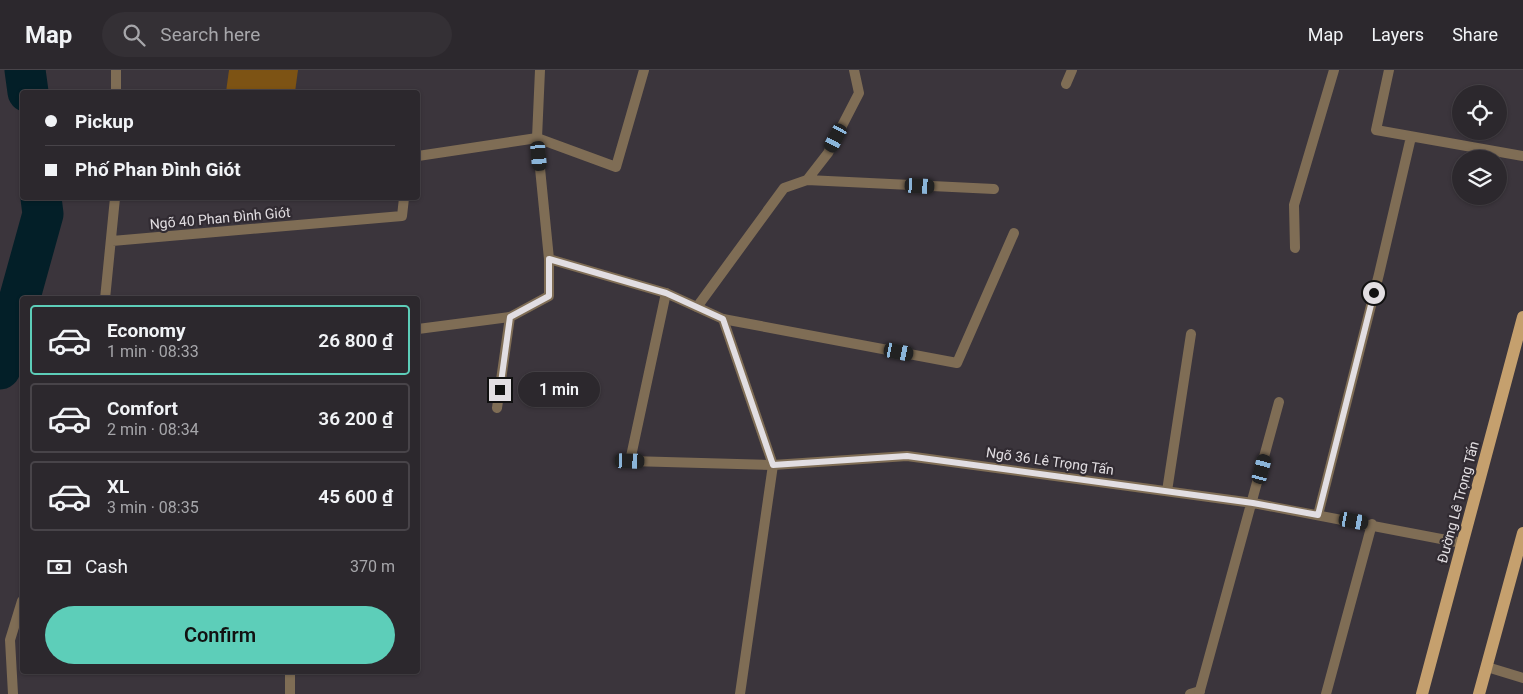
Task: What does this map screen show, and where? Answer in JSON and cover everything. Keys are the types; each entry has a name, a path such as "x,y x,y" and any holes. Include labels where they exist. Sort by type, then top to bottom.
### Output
{"main road":[{"name":"Đường Lê Trọng Tấn","path":"1422,694 1523,317"},
{"path":"1480,694 1523,533"}],"street":[{"path":"116,70 116,90"},
{"path":"420,329 510,317 549,296 549,259 537,138 540,70"},
{"path":"420,156 537,138 616,167 644,70"},
{"path":"807,180 828,152 859,93 854,70"},
{"path":"1066,84 1072,70"},
{"path":"1295,248 1294,205 1334,70"},
{"path":"1389,70 1376,130 1523,156"},
{"path":"1318,515 1379,274 1411,136"},
{"path":"697,307 784,188 807,180 994,189"},
{"path":"105,296 115,200"},
{"name":"Ngõ 40 Phan Đình Giót","path":"112,241 402,216 404,200"},
{"path":"549,259 666,293 723,319 957,363 1014,233"},
{"name":"Ngõ 36 Lê Trọng Tấn","path":"666,293 630,461 773,465 907,456 1253,503 1372,524 1462,543"},
{"path":"497,408 510,317"},
{"path":"723,319 773,465 740,694"},
{"path":"1167,491 1192,334"},
{"path":"1196,693 1253,503 1279,402"},
{"path":"1326,694 1372,524"},
{"path":"14,694 10,640 20,608"},
{"path":"1487,667 1523,678"},
{"path":"290,674 290,694"}],"building":[{"path":"229,70 298,70 295,90 226,90"}],"waterway":[{"path":"25,70 28,90"},
{"path":"20,296 43,214 41,200"},
{"path":"0,369 20,297"}],"route":[{"path":"500,390 510,317 549,296 549,259 666,293 723,319 773,465 907,456 1253,503 1318,515 1374,293"}]}
